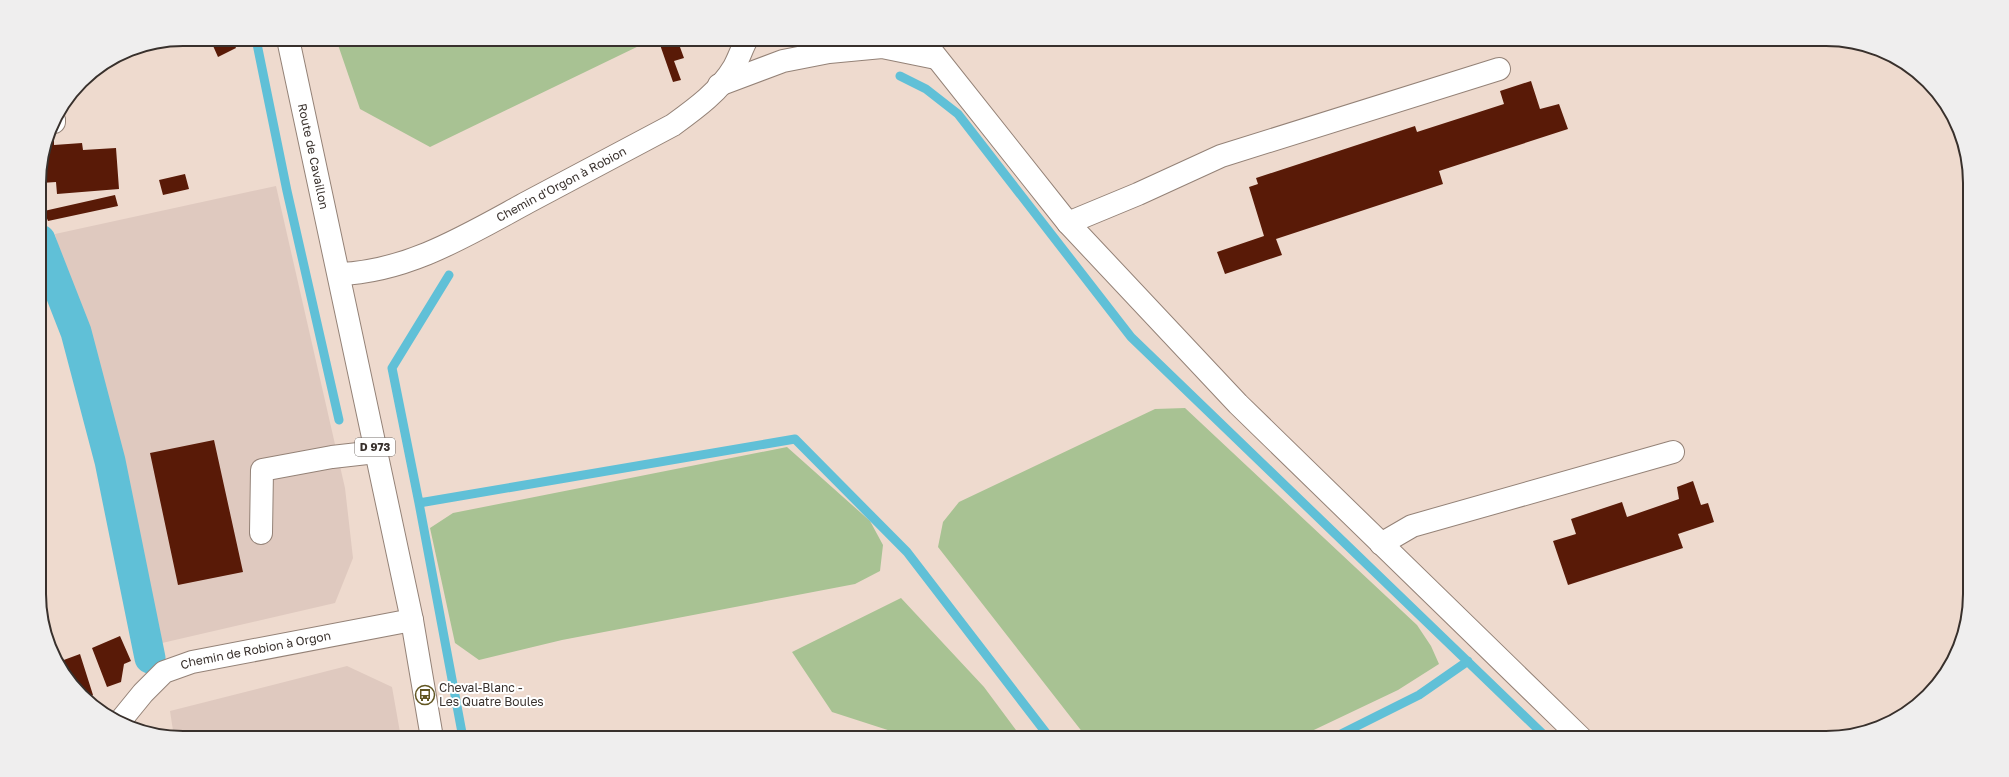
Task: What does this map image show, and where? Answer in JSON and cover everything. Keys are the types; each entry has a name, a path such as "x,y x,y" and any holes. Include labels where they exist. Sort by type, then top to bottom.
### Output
{"street":[{"name":"Route de Cavaillon","path":"290,46 339,274"},
{"name":"Chemin d'Orgon à Robion","path":"339,274 354,274 410,261 452,243 673,125 706,100 733,68 744,46"},
{"path":"927,46 1068,223 1238,404 1574,731"},
{"path":"718,86 783,61 829,52 882,48 936,58"},
{"path":"1068,223 1138,194 1221,156 1499,69"},
{"name":"D 973","path":"339,274 412,620 431,731"},
{"path":"261,533 262,470 332,457 376,452"},
{"path":"1381,544 1412,526 1673,452"},
{"name":"Chemin de Robion à Orgon","path":"123,717 143,693 164,672 192,662 412,620"}],"shaded area":[{"path":"276,186 345,488 353,558 335,603 162,643 55,234"},
{"path":"347,666 392,687 400,731 173,730 170,711"}],"green space":[{"path":"338,46 639,46 430,147 360,109"},
{"path":"1185,408 1417,625 1431,646 1439,664 1398,690 1312,731 1082,731 938,547 943,522 959,502 1155,409"},
{"path":"787,447 870,521 883,545 880,571 855,584 562,640 479,660 455,643 430,528 453,513"},
{"path":"901,598 984,687 1017,731 891,731 832,712 792,652"}],"building":[{"path":"213,46 235,46 236,48 218,57"},
{"path":"660,46 680,46 684,58 674,61 681,80 673,82"},
{"path":"1531,81 1540,109 1559,104 1568,129 1439,171 1443,184 1276,239 1282,255 1225,274 1217,252 1264,236 1249,187 1258,184 1256,178 1415,126 1417,132 1504,104 1500,91"},
{"path":"53,141 54,141 54,145 82,143 83,150 116,148 119,189 57,194 56,182 46,183 47,165"},
{"path":"185,174 189,189 163,195 159,180"},
{"path":"115,195 118,206 48,221 46,211"},
{"path":"214,440 243,572 178,585 150,453"},
{"path":"1693,481 1701,505 1708,503 1714,522 1678,534 1683,548 1568,585 1553,541 1576,534 1571,519 1622,502 1627,517 1679,499 1677,487"},
{"path":"120,636 131,661 124,664 121,682 107,687 92,648"},
{"path":"80,654 93,695 92,696 80,684 63,660"}],"waterway":[{"path":"257,46 287,191 339,420"},
{"path":"900,76 926,89 958,114 1131,337 1540,731"},
{"path":"46,255 76,332 110,461 150,658"},
{"path":"449,275 392,368 462,731"},
{"path":"419,503 795,439 907,552 1045,731"},
{"path":"1347,731 1419,695 1468,661"}],"place":[{"name":"Cheval-Blanc - Les Quatre Boules","path":"425,695"}]}
